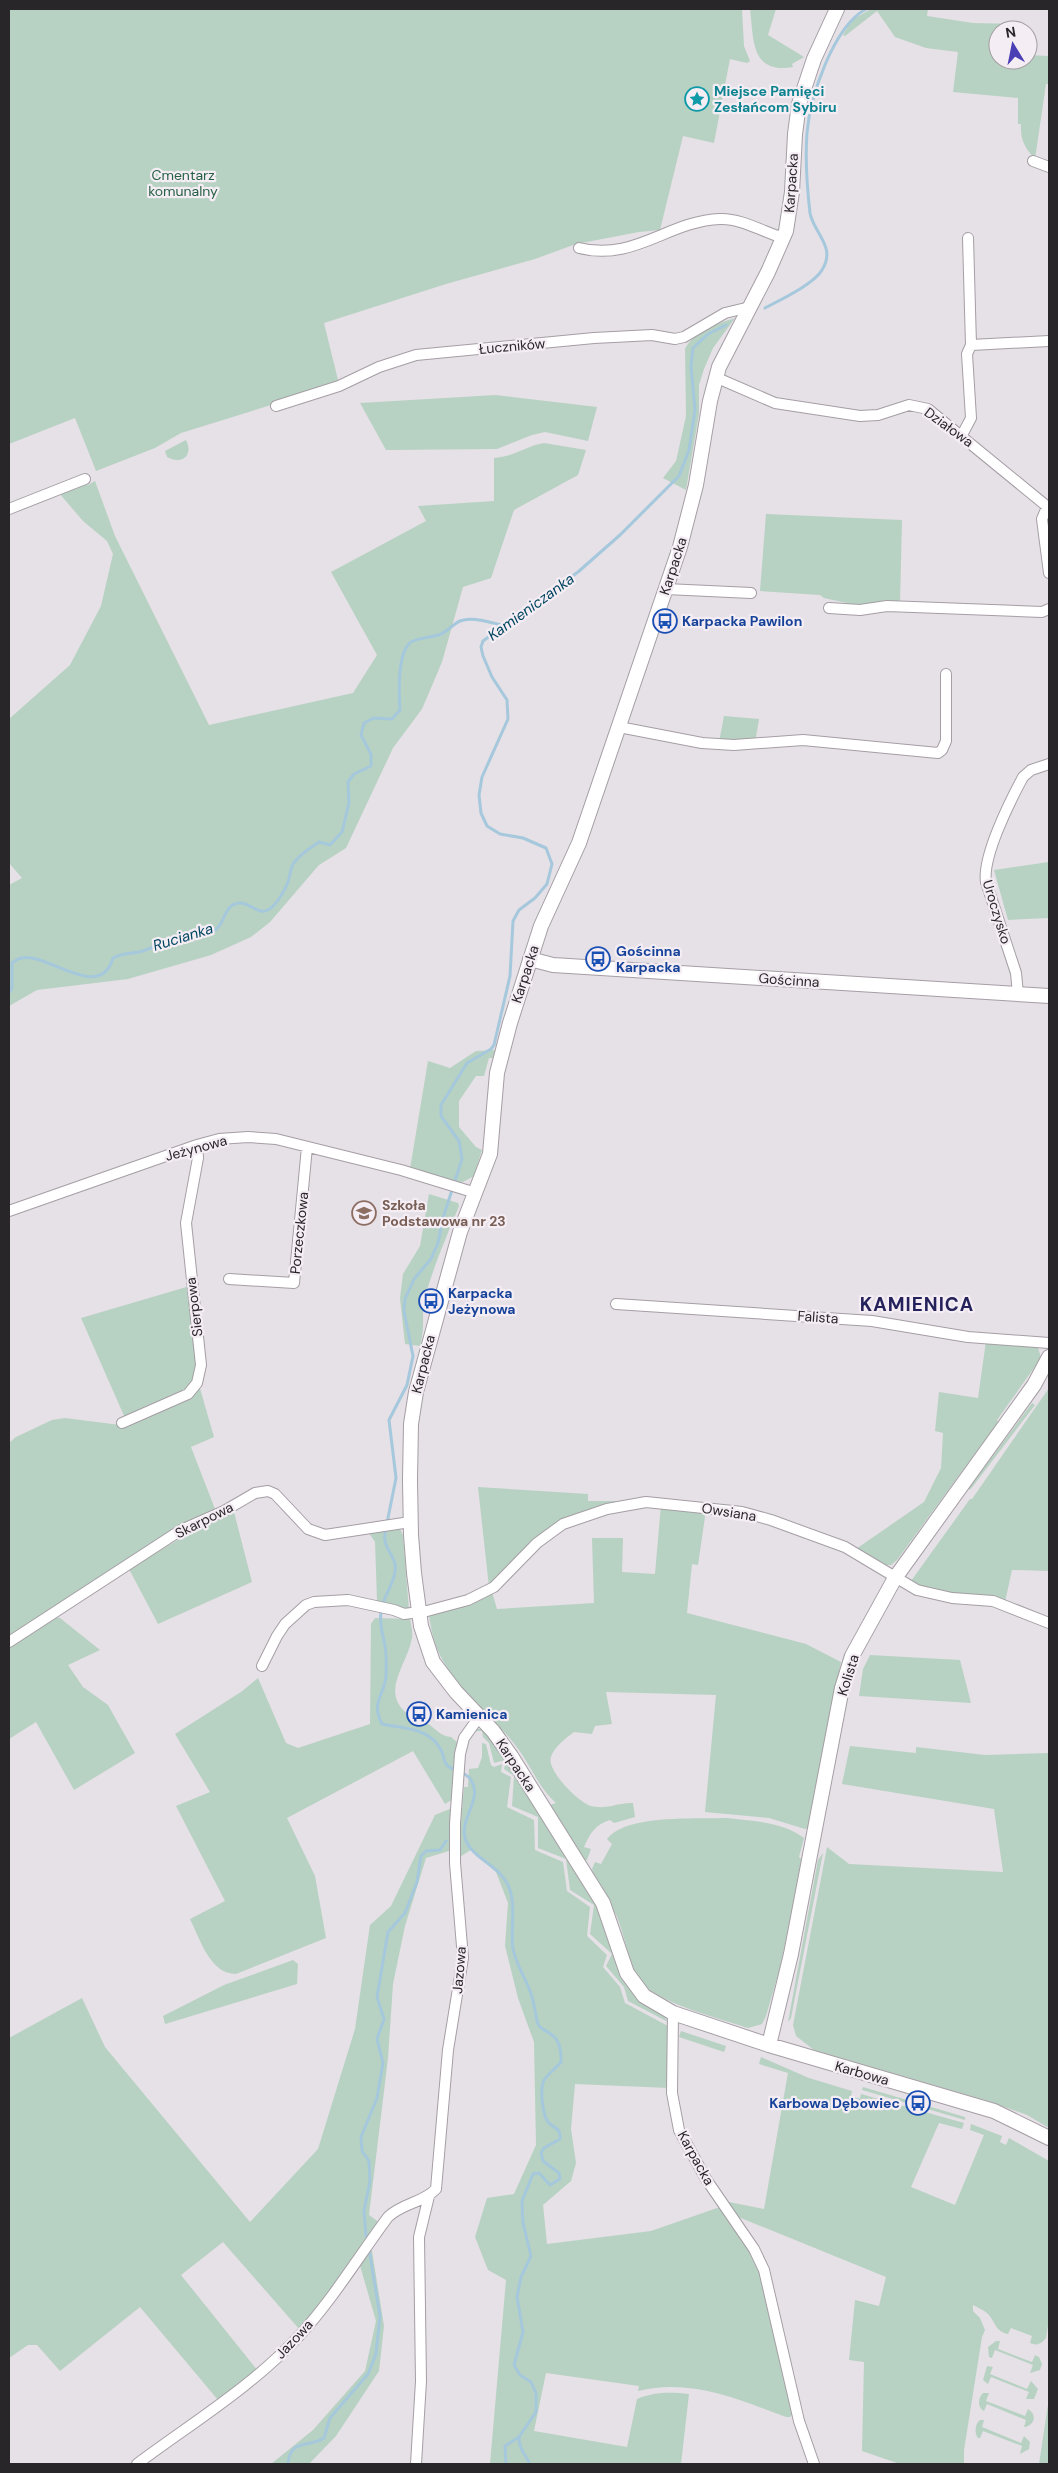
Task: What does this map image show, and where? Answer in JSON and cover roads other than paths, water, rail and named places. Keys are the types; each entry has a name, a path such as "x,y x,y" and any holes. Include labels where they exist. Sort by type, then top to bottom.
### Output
{"street":[{"name":"Karpacka","path":"814,2464 799,2421 764,2270 754,2249 706,2179 679,2130 672,2093 673,2013 657,2005 634,1985 627,1973 603,1903 512,1756 479,1716 456,1692 433,1662 424,1641 403,1523 416,1392 460,1232 490,1154 497,1074 518,992 541,926 572,861 666,589 696,484 715,377 726,350 750,307 783,238 790,210 795,134 802,95 814,58 837,9"},
{"path":"1033,161 1049,167"},
{"path":"579,248 603,252 621,251 686,226 722,219 783,238"},
{"path":"962,435 971,418 967,354 972,345 968,238"},
{"name":"Łuczników","path":"276,406 339,386 379,367 416,355 604,337 652,335 684,338 725,314 750,307"},
{"path":"972,345 1049,341"},
{"name":"Działowa","path":"715,377 775,403 860,416 878,416 903,406 916,405 934,412 1048,508"},
{"path":"9,509 85,479"},
{"path":"1048,508 1042,519 1049,572"},
{"path":"666,589 751,594"},
{"path":"829,608 860,610 887,606 1042,612 1049,610"},
{"path":"619,727 672,739 715,744 803,740 938,753 942,750 946,741 946,674"},
{"name":"Uroczysko","path":"1018,994 1016,973 986,882 985,868 988,854 1023,777 1031,770 1049,764"},
{"name":"Gościnna","path":"530,959 553,965 1049,996"},
{"name":"Jeżynowa","path":"9,1211 197,1145 219,1139 258,1137 307,1147 476,1193"},
{"name":"Sierpowa","path":"122,1423 188,1394 197,1383 201,1365 186,1223 198,1158 197,1145"},
{"name":"Porzeczkowa","path":"229,1279 294,1283 307,1147"},
{"name":"Falista","path":"616,1304 872,1321 968,1337 1049,1343"},
{"name":"Kolista","path":"769,2045 793,1946 842,1688 852,1656 895,1578 1029,1391 1049,1357"},
{"name":"Skarpowa","path":"9,1642 181,1530 224,1511 254,1493 268,1492 275,1494 300,1522 315,1533 336,1534 403,1523"},
{"name":"Owsiana","path":"419,1613 483,1594 494,1587 537,1543 563,1524 606,1508 646,1502 742,1512 771,1520 845,1547 917,1590 952,1598 993,1601 1049,1623"},
{"path":"262,1666 276,1636 295,1614 306,1605 322,1600 348,1600 404,1614 419,1613"},
{"name":"Jazowa","path":"137,2464 241,2388 273,2361 313,2318 388,2216 397,2208 429,2196 436,2189 448,2050 463,1958 455,1863 455,1824 460,1783 460,1764 464,1738 479,1716"},
{"name":"Karbowa","path":"673,2013 769,2045 994,2111 1049,2138"},
{"name":"Jazowa","path":"416,2464 421,2381 419,2237 429,2196"}],"waterway":[{"name":"Kamieniczanka","path":"765,308 812,281 822,270 826,262 826,247 810,213 806,163 809,118 825,64 843,31 854,18 866,9"},
{"name":"Kamieniczanka","path":"387,1523 396,1478 389,1420 407,1385 413,1356 404,1311 405,1299 414,1279 431,1259 438,1243 443,1218 462,1159 459,1141 441,1116 441,1105 467,1063 491,1049 494,1045 510,976 513,921 519,910 535,898 547,884 552,864 546,848 523,838 500,834 487,826 481,813 479,795 482,777 508,719 507,700 492,677 481,647 483,641 578,572 620,535 679,476 689,450 695,410 691,366 693,348 708,334 726,325"},
{"name":"Rucianka","path":"9,993 12,988 12,963 19,958 33,958 72,973 97,976 106,971 116,956 139,952 185,935 212,932 220,925 227,911 239,903 247,904 260,911 271,908 285,889 292,866 299,857 319,842 330,845 342,832 349,803 348,782 354,774 371,766 371,754 361,735 364,723 374,718 392,719 400,710 400,674 406,647 414,640 441,634 460,621 476,620 502,625"},
{"name":"Kamieniczanka","path":"386,1529 385,1542 394,1561 395,1572 381,1612 381,1625 386,1653 386,1677 378,1705 379,1717 382,1724 415,1730 430,1737 436,1742 442,1752 446,1764 466,1775 471,1780 474,1794 464,1830 465,1838 473,1851 498,1872 508,1885 513,1908 512,1941 514,1955 528,1986 539,2026 555,2037 560,2051 561,2062 544,2080 542,2095 546,2118 558,2130 560,2139 544,2148 541,2153 543,2161 559,2173 560,2179 550,2185 539,2173 533,2174 522,2201 523,2223 531,2256 521,2277 517,2297 523,2332 514,2365 520,2375 531,2382 536,2393 536,2412 519,2437 505,2446 506,2464"},
{"path":"366,2236 364,2211 370,2181 369,2161 362,2151 361,2137 377,2098 383,2063 377,2039 384,2019 377,1997 388,1932 405,1913 417,1882 421,1856 426,1851 440,1850 446,1841"},
{"path":"288,2464 292,2450 296,2447 324,2438 330,2418 368,2374 376,2354 380,2316 369,2249"},
{"name":"Kamieniczanka","path":"519,2437 521,2448 530,2464"}],"place":[{"name":"Miejsce Pamięci Zesłańcom Sybiru","path":"697,99"},
{"name":"Karpacka Pawilon","path":"665,621"},
{"name":"Gościnna Karpacka","path":"598,959"},
{"name":"Szkoła Podstawowa nr 23","path":"364,1213"},
{"name":"Karpacka Jeżynowa","path":"431,1301"},
{"name":"Kamienica","path":"419,1714"},
{"name":"Karbowa Dębowiec","path":"918,2103"}],"district":[{"name":"KAMIENICA","path":"917,1304"}],"park label":[{"name":"Cmentarz komunalny","path":"183,184"}]}
